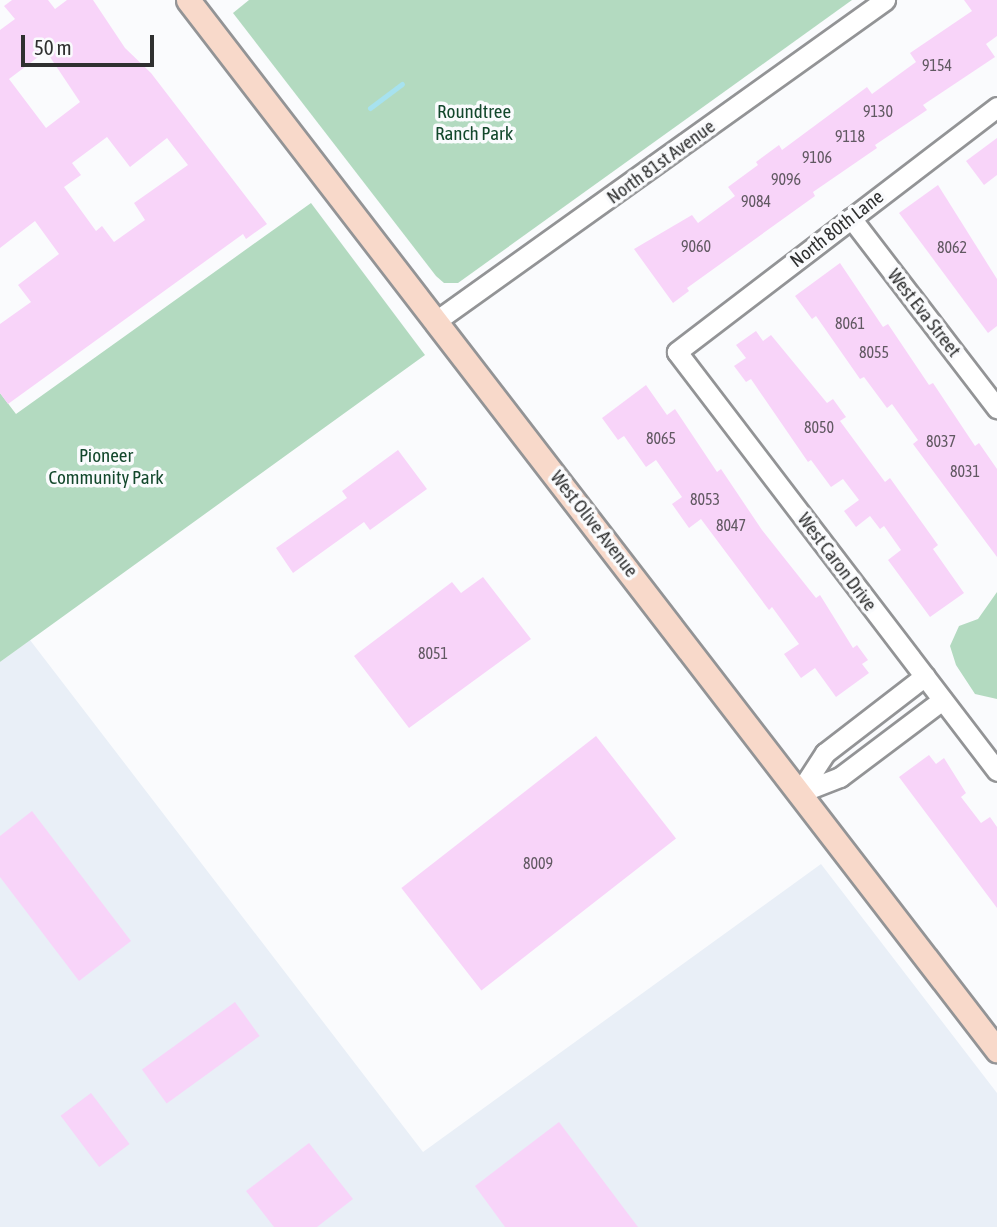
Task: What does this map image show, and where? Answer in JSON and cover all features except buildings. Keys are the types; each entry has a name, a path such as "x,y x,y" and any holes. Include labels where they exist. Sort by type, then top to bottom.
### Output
{"main road":[{"name":"West Olive Avenue","path":"188,0 997,1050"}],"street":[{"name":"North 81st Avenue","path":"436,321 885,0"},
{"name":"North 80th Lane","path":"677,352 997,107"},
{"name":"West Eva Street","path":"851,218 997,408"},
{"name":"West Caron Drive","path":"677,352 997,771"},
{"path":"799,793 825,753 925,676"},
{"path":"799,793 840,778 942,699"}],"shaded area":[{"path":"30,640 423,1152 821,864 997,1093 997,1227 0,1227 0,662"}],"green space":[{"name":"Roundtree Ranch Park","path":"249,0 852,0 458,283 444,283 233,13"},
{"name":"Pioneer Community Park","path":"311,203 425,355 0,662 0,393 16,414"},
{"path":"997,592 997,699 975,694 956,665 950,646 959,626 978,619"}],"waterway":[{"path":"370,108 402,84"}]}
